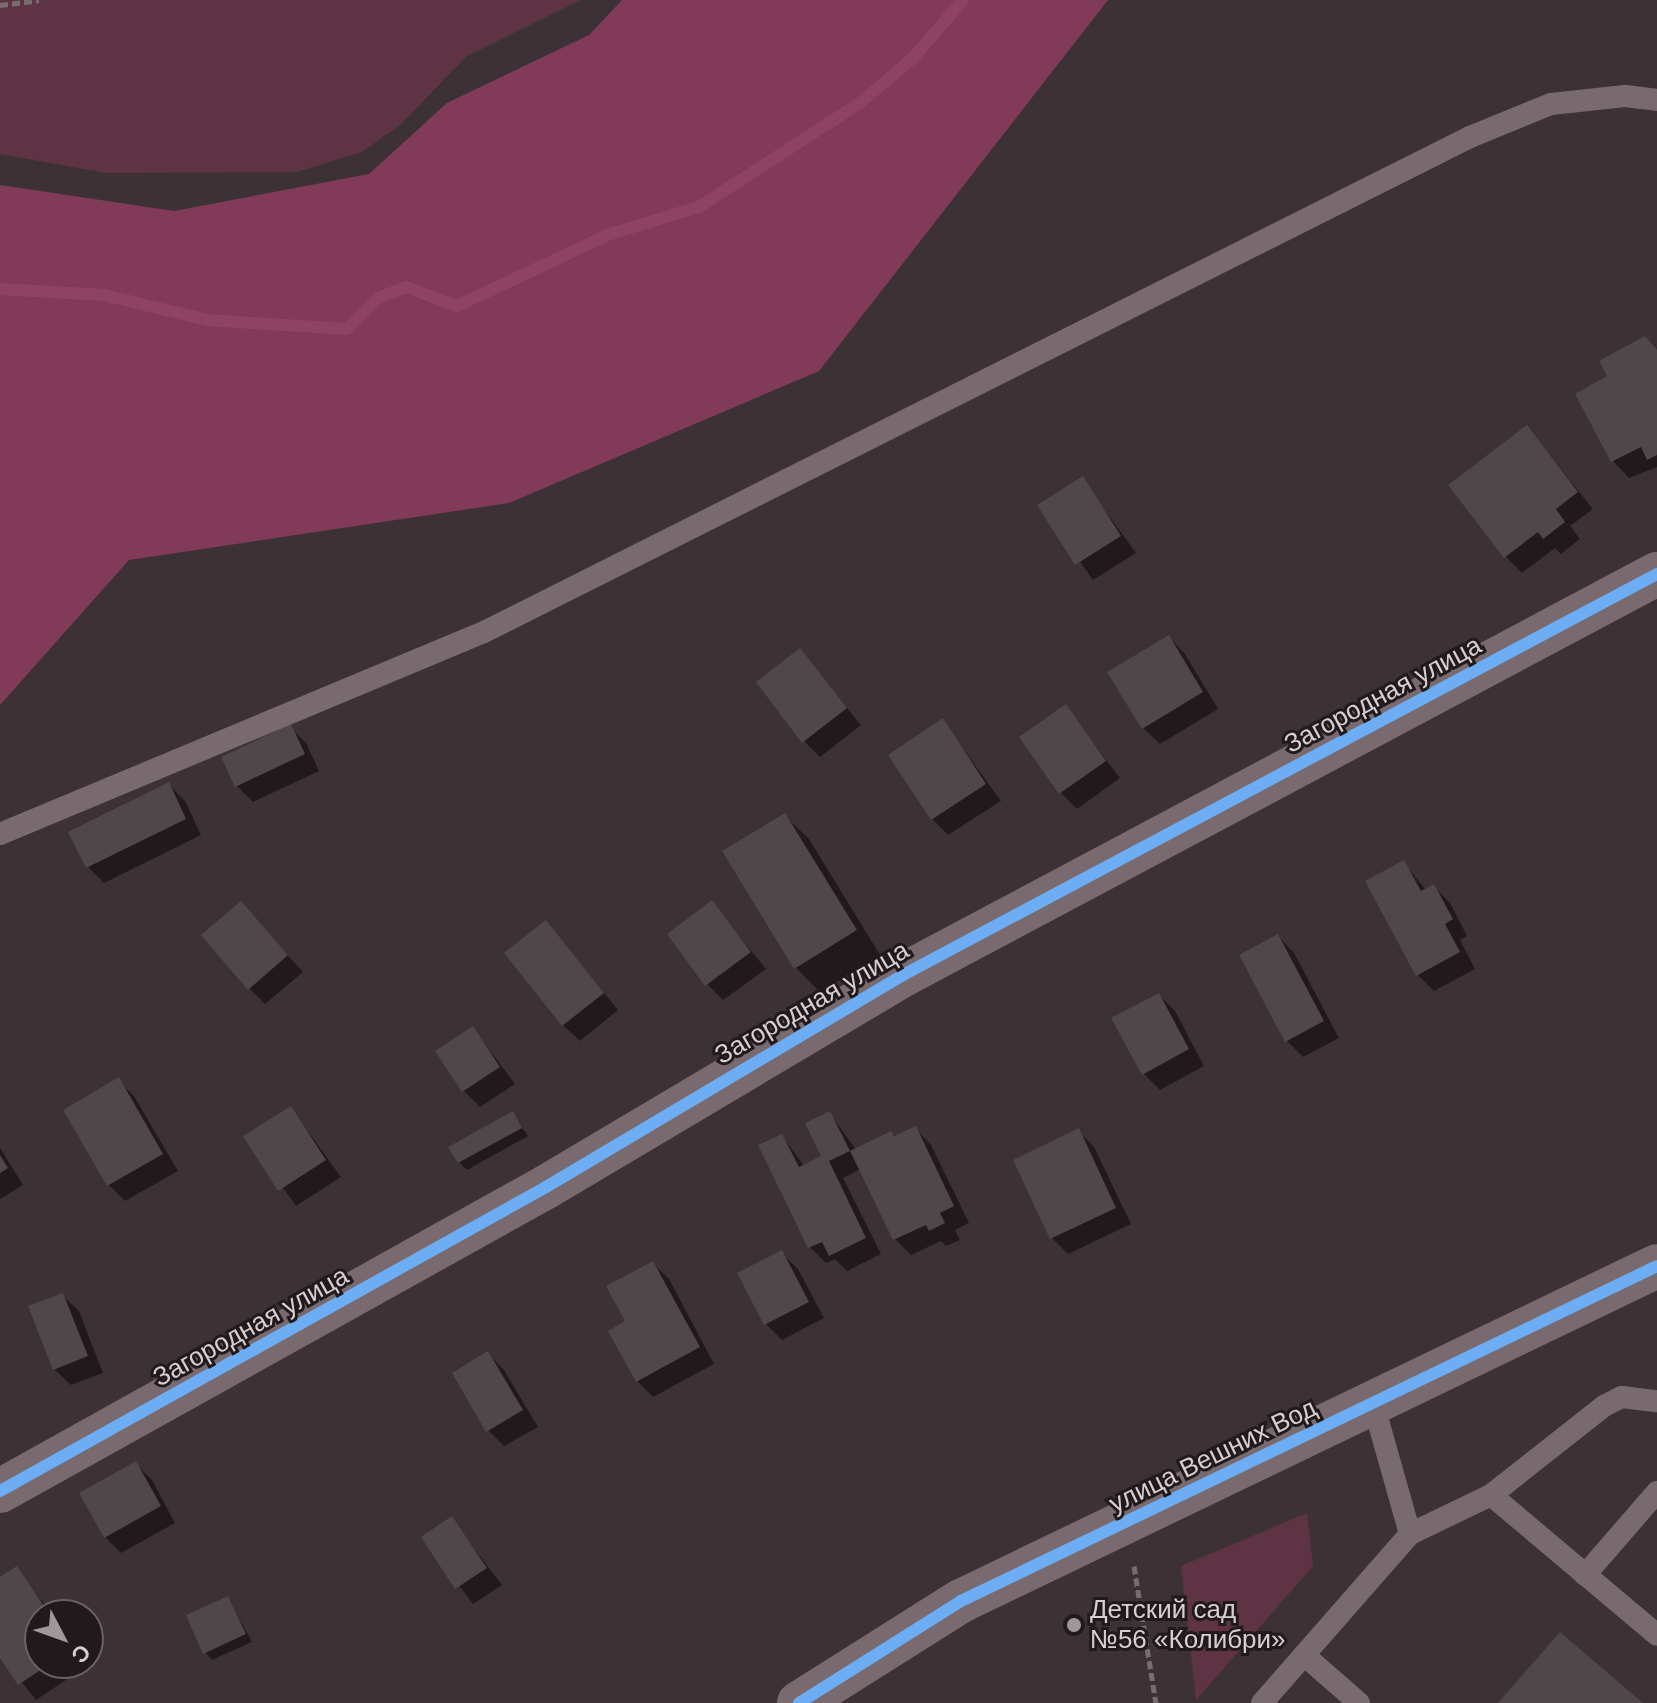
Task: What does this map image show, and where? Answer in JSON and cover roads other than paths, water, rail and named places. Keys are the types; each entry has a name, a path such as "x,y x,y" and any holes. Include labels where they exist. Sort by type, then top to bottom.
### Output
{"street":[{"name":"Загородная улица","path":"0,1491 546,1187 903,975 1657,574"},
{"name":"улица Вешних Вод","path":"799,1703 961,1601 1657,1266"}],"lane":[{"path":"0,834 484,632 1470,137 1551,104 1625,96 1657,100"},
{"path":"1262,1703 1410,1534 1491,1495 1604,1406 1622,1397 1657,1401"},
{"path":"1373,1403 1410,1534"},
{"path":"1585,1575 1657,1492"},
{"path":"1491,1495 1657,1635"},
{"path":"1304,1655 1359,1703"}],"waterway":[{"path":"0,289 104,295 207,320 347,329 378,298 406,287 457,306 610,234 699,207 860,103 914,57 963,0"}],"place":[{"name":"Детский сад №56 «Колибри»","path":"1074,1625"}]}
